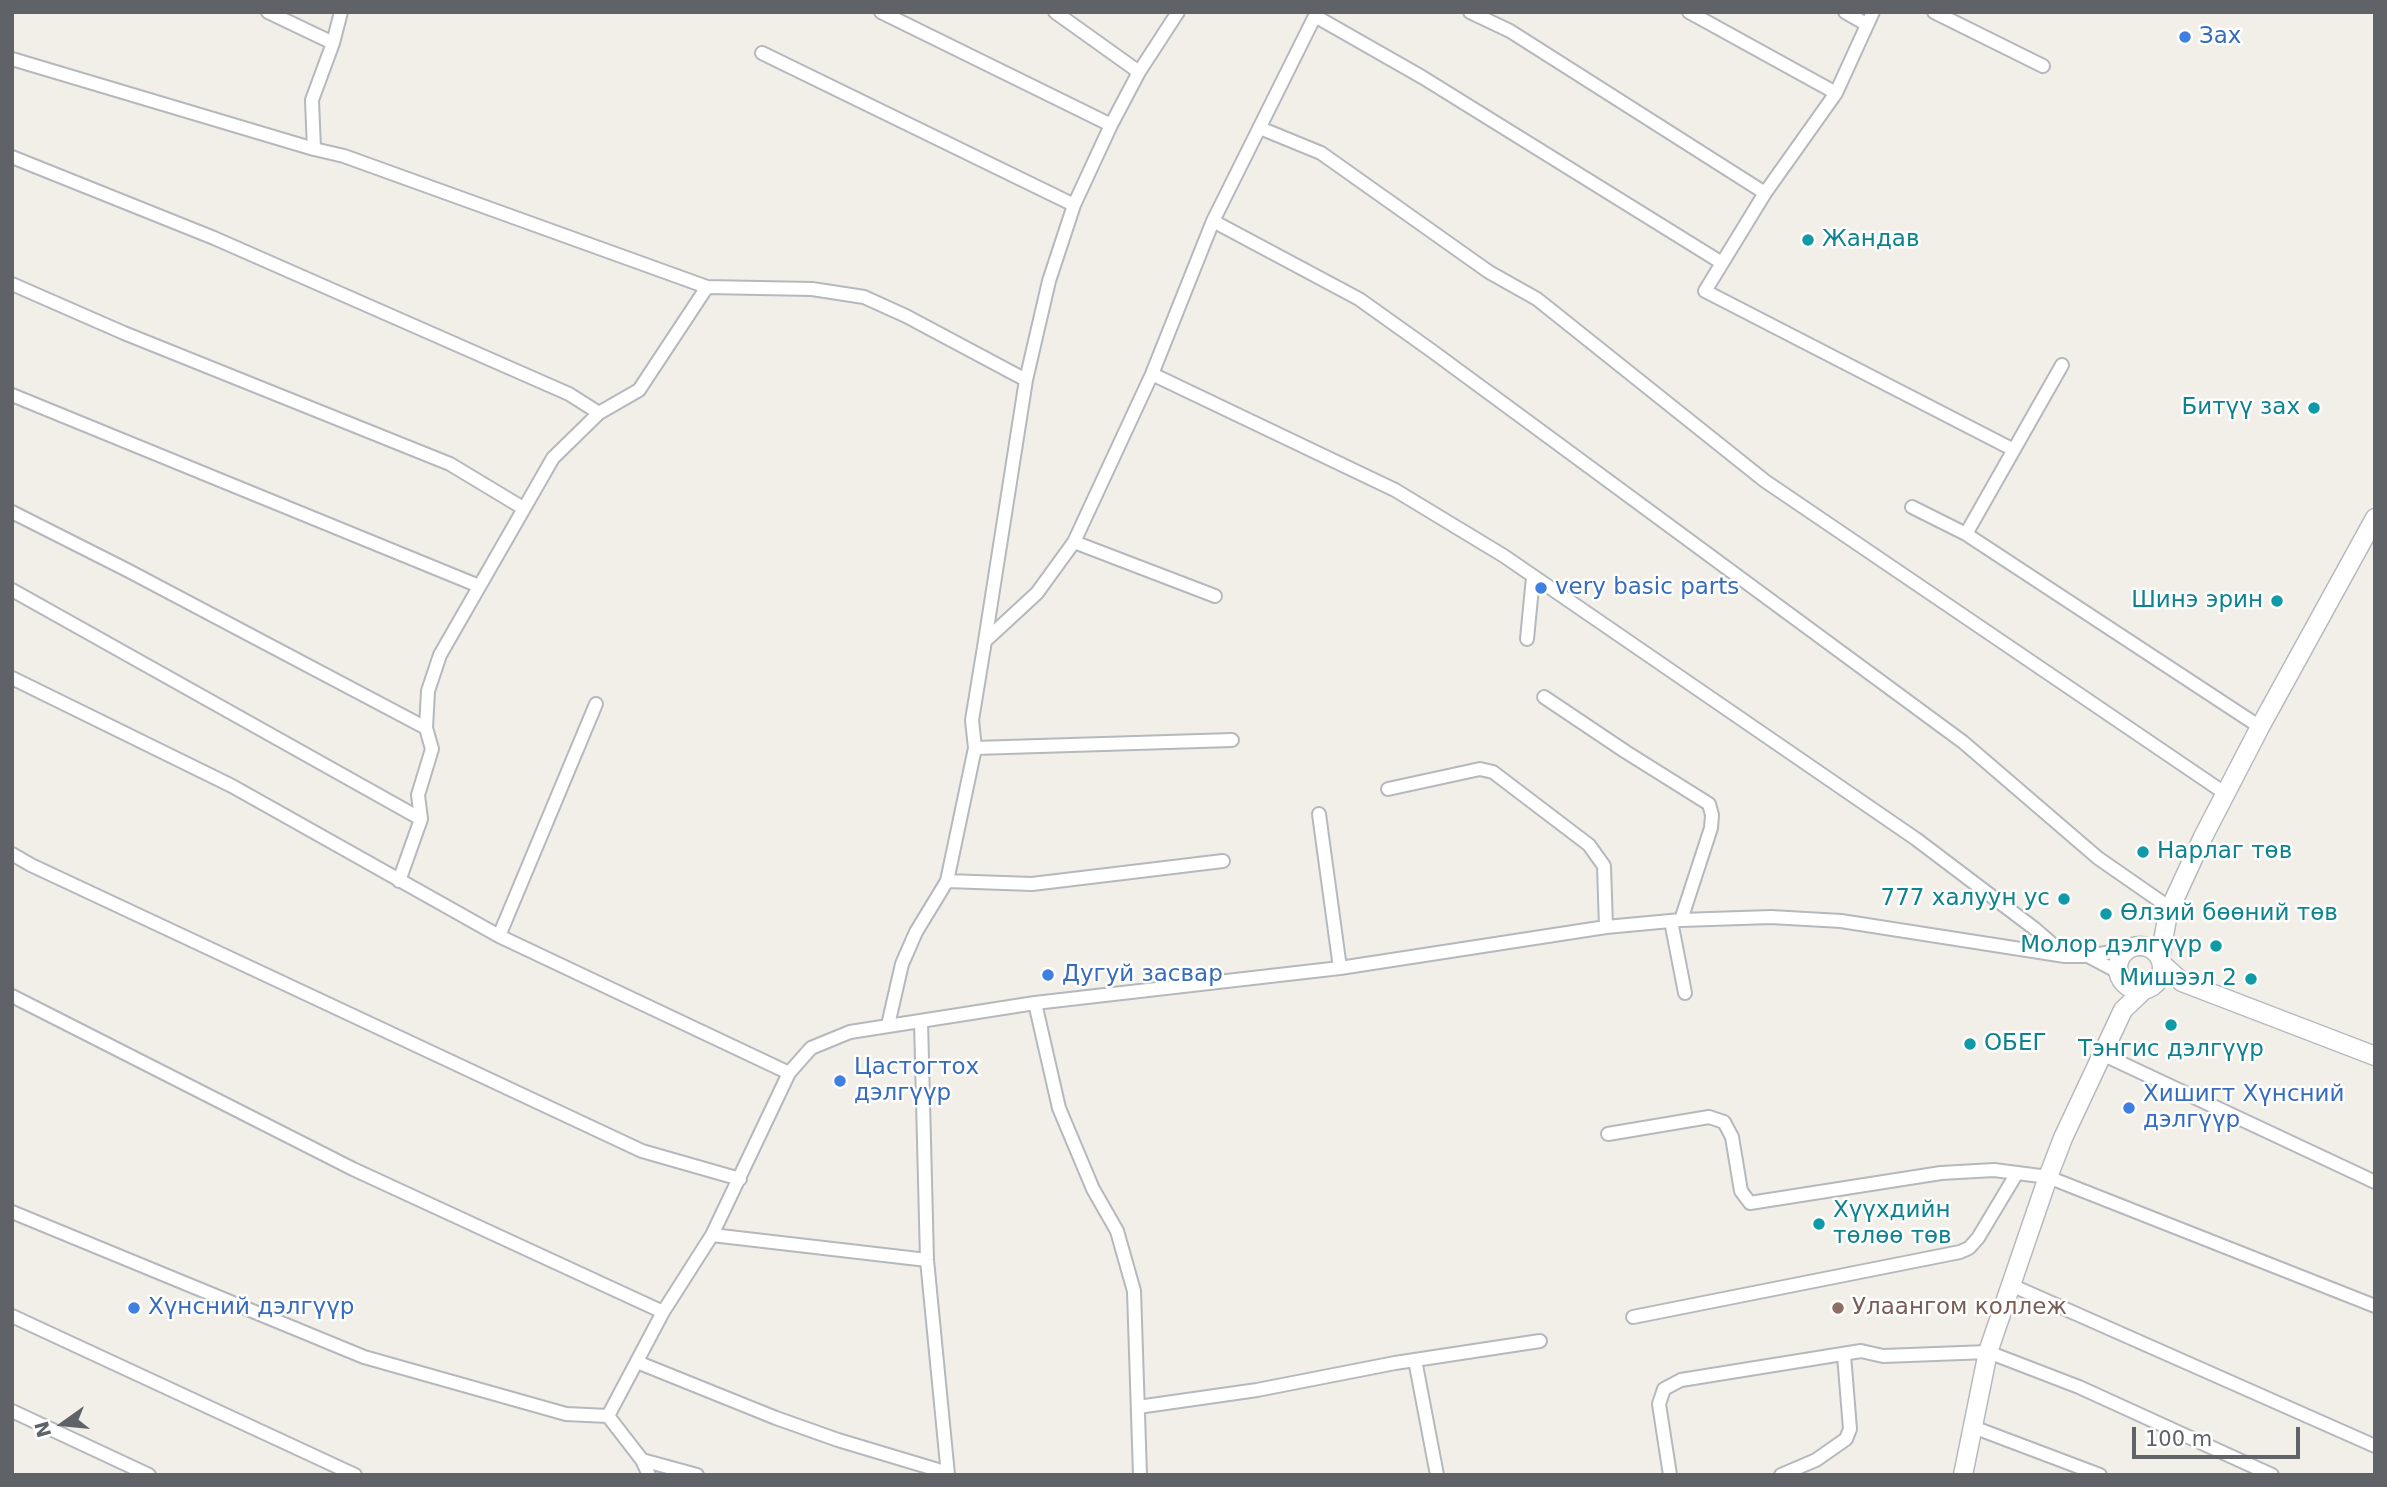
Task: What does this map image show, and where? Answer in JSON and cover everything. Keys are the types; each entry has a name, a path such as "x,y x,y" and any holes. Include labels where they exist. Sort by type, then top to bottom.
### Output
{"street":[{"path":"268,12 333,43"},
{"path":"314,149 312,100 333,43 341,12"},
{"path":"881,12 1111,125"},
{"path":"1055,12 1139,72"},
{"path":"888,1026 902,964 916,932 947,881 975,748 972,720 1026,380 1049,281 1074,205 1111,125 1139,72 1178,12"},
{"path":"1470,12 1510,31 1765,192"},
{"path":"1689,12 1836,93"},
{"path":"1845,12 1866,24"},
{"path":"1874,12 1866,24 1836,93 1765,192 1705,291 2012,449"},
{"path":"1934,12 2043,66"},
{"path":"985,641 1037,593 1074,542 1152,374 1213,221 1316,14 1722,263"},
{"path":"762,53 1074,205"},
{"path":"12,59 344,156 707,286 812,289 864,297 906,316 1026,380"},
{"path":"1260,128 1321,153 1489,272 1537,299 1765,481 2226,794"},
{"path":"12,157 214,238 569,394 599,413"},
{"path":"1213,221 1359,299 1432,351 1963,742 2098,858 2169,910"},
{"path":"12,284 450,464 523,508"},
{"path":"399,881 421,819 418,795 432,749 426,729 428,691 440,654 554,458 599,413 639,390 707,286"},
{"path":"1966,534 2062,365"},
{"path":"1152,374 1395,491 1504,556 1916,839 2035,929 2065,956"},
{"path":"12,395 479,586"},
{"path":"1912,507 1966,534 2260,727"},
{"path":"12,512 139,576 426,729"},
{"path":"1963,1475 1988,1352 2063,1138 2123,1010 2161,976 2169,910 2260,727 2375,518"},
{"path":"1074,542 1215,596"},
{"path":"1527,639 1533,577"},
{"path":"12,590 421,819"},
{"path":"12,678 232,786 499,936 789,1073"},
{"path":"1544,697 1709,804 1712,814 1711,828 1676,921 1685,993"},
{"path":"499,936 596,704"},
{"path":"975,748 1232,740"},
{"path":"1388,789 1480,769 1493,772 1589,845 1604,866 1606,927"},
{"path":"1319,814 1340,968"},
{"path":"12,854 43,871 642,1151 740,1179"},
{"path":"947,881 1032,884 1223,861"},
{"path":"2123,1010 2120,959 2169,910"},
{"path":"608,1416 663,1312 712,1234 789,1073 811,1048 827,1039 850,1032 1035,1003 1340,968 1606,927 1771,917 1841,921 2065,956 2088,956 2132,948 2150,948 2182,982 2375,1056"},
{"path":"2088,956 2119,975 2130,988 2182,982"},
{"path":"12,996 353,1169 663,1312"},
{"path":"1035,1003 1059,1108 1093,1189 1117,1231 1134,1291 1140,1475"},
{"path":"637,1362 801,1427 948,1474 927,1260 920,1021"},
{"path":"2102,1054 2375,1182"},
{"path":"1608,1134 1709,1117 1724,1122 1732,1137 1741,1191 1750,1203 1941,1173 1994,1170 2048,1177 2375,1306"},
{"path":"1633,1317 1960,1252 1969,1248 1978,1238 2017,1173"},
{"path":"12,1212 364,1357 566,1414 608,1416 642,1460 649,1475"},
{"path":"712,1234 927,1260"},
{"path":"2011,1285 2375,1446"},
{"path":"12,1316 355,1475"},
{"path":"1138,1407 1257,1390 1415,1360 1540,1341"},
{"path":"1670,1475 1659,1404 1664,1389 1681,1380 1861,1351 1883,1356 1988,1352 2079,1387 2272,1475"},
{"path":"1781,1475 1815,1461 1846,1439 1850,1429 1844,1355"},
{"path":"1415,1360 1437,1475"},
{"path":"12,1411 149,1475"},
{"path":"1973,1427 2100,1475"},
{"path":"642,1460 697,1475"}],"place":[{"name":"Зах","path":"2185,37"},
{"name":"Жандав","path":"1808,240"},
{"name":"Битүү зах","path":"2314,408"},
{"name":"very basic parts","path":"1541,588"},
{"name":"Шинэ эрин","path":"2277,601"},
{"name":"Нарлаг төв","path":"2143,852"},
{"name":"777 халуун ус","path":"2064,899"},
{"name":"Өлзий бөөний төв","path":"2106,914"},
{"name":"Молор дэлгүүр","path":"2216,946"},
{"name":"Дугуй засвар","path":"1048,975"},
{"name":"Мишээл 2","path":"2251,979"},
{"name":"Тэнгис дэлгүүр","path":"2171,1025"},
{"name":"ОБЕГ","path":"1970,1044"},
{"name":"Цастогтох дэлгүүр","path":"840,1081"},
{"name":"Хишигт Хүнсний дэлгүүр","path":"2129,1108"},
{"name":"Хүүхдийн төлөө төв","path":"1819,1224"},
{"name":"Хүнсний дэлгүүр","path":"134,1308"},
{"name":"Улаангом коллеж","path":"1838,1308"}]}
